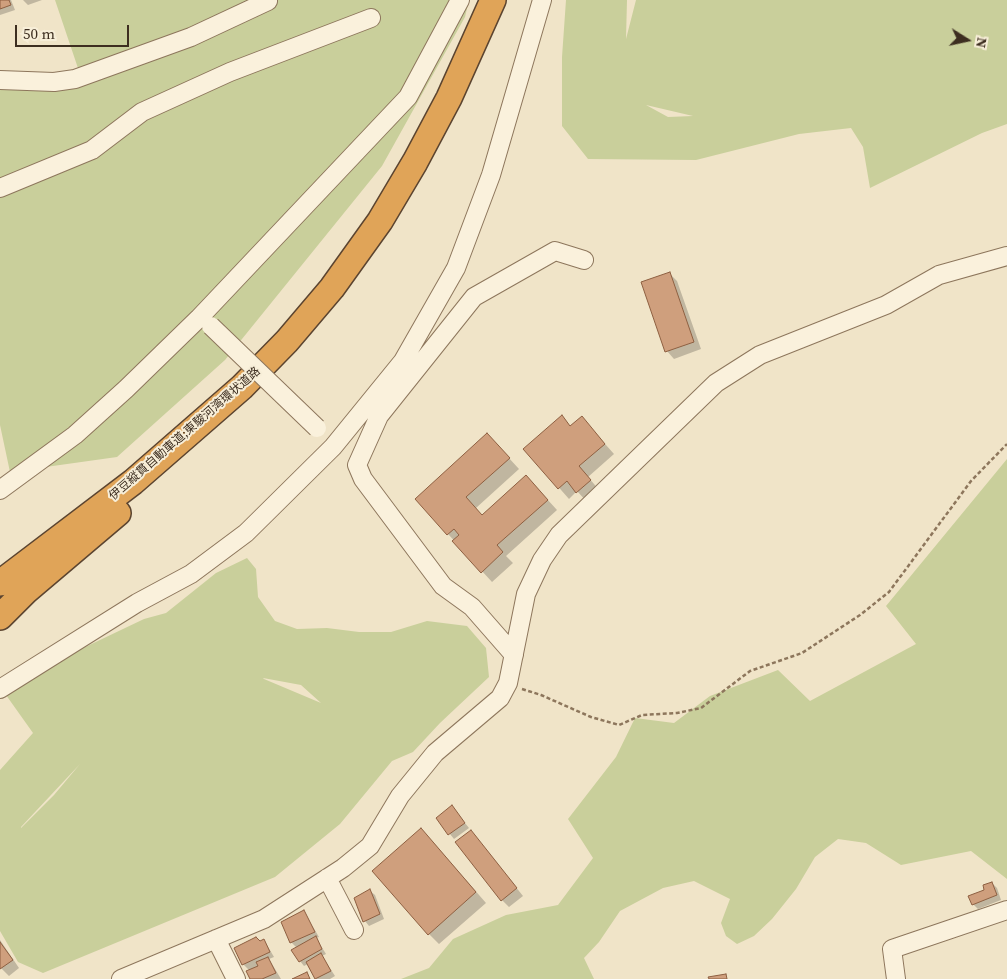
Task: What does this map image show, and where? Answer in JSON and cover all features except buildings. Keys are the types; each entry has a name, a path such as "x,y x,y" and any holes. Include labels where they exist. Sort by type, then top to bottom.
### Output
{"highway":[{"name":"伊豆縦貫自動車道;東駿河湾環状道路","path":"0,569 127,471 233,379 323,283 372,215 408,157 443,92 483,0"},
{"name":"伊豆縦貫自動車道;東駿河湾環状道路","path":"0,583 133,482 242,387 287,341 332,288 380,221 416,162 449,98 493,0"},
{"path":"0,617 26,591 146,489 242,387"}],"street":[{"path":"0,490 75,435 205,322 408,97 460,0"},
{"path":"514,655 472,607 443,586 363,479 356,465 372,411 456,268 491,175 542,0"},
{"path":"0,80 54,82 74,79 191,38 268,1"},
{"path":"0,188 92,150 142,112 230,72 371,18"},
{"path":"0,689 137,603 191,574 246,533 372,411 474,297 555,251 584,260"},
{"path":"121,979 264,919 327,878 370,846 400,796 435,753 500,698 508,683 526,594 542,560 560,535 716,383 760,355 886,305 939,275 1007,256"},
{"path":"205,322 317,428 333,447"},
{"path":"327,878 354,930"},
{"path":"896,979 892,949 1007,910"},
{"path":"216,939 236,979"}],"path":[{"path":"508,683 591,717 619,725 642,715 677,713 701,708 750,671 802,653 860,615 890,592 971,481 1007,444"}],"green space":[{"path":"55,0 469,0 465,17 382,166 225,360 117,457 10,472 0,425 0,84 82,80"},
{"path":"566,0 627,0 626,39 636,0 1007,0 1007,124 982,133 870,188 863,147 851,128 799,134 696,160 588,159 562,126 562,57","holes":["646,105 693,116 668,117"]},
{"path":"1007,459 1007,879 971,851 901,865 866,843 838,839 815,857 796,889 772,919 754,936 737,944 726,936 721,923 730,899 694,881 663,888 620,911 599,942 584,958 594,979 401,979 429,968 453,939 506,915 558,905 593,858 568,819 616,757 635,718 674,723 710,696 778,670 810,701 916,644 886,606"},
{"path":"247,558 256,569 258,597 275,621 297,629 327,628 359,632 391,632 427,621 467,626 486,648 489,677 440,723 413,752 392,761 340,824 275,877 43,973 18,962 0,931 0,770 33,733 6,695 58,660 144,619 166,613 216,573","holes":["264,679 301,685 321,703","80,764 54,795 21,828 21,827"]}]}
